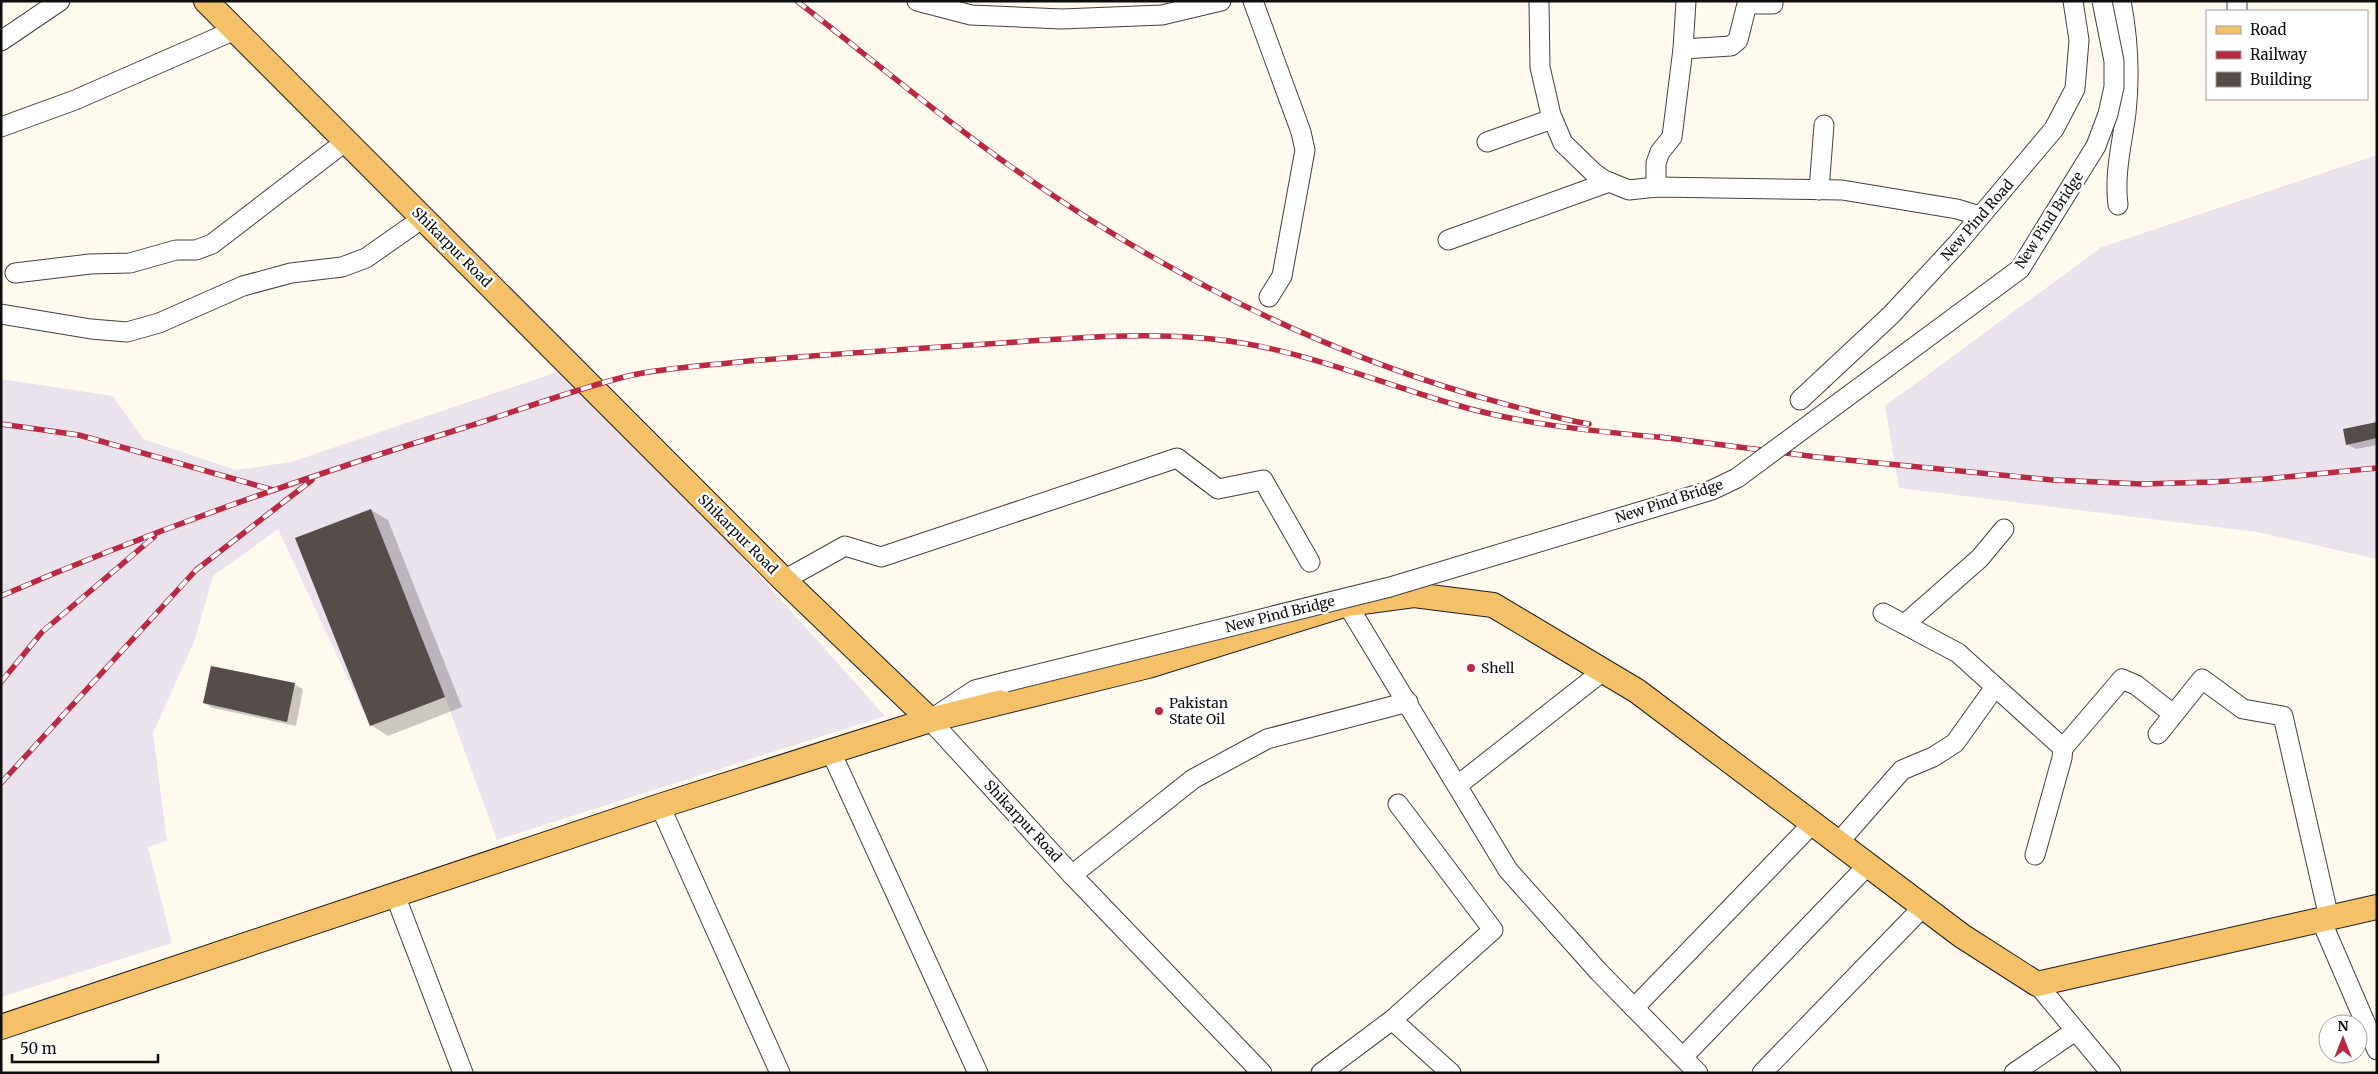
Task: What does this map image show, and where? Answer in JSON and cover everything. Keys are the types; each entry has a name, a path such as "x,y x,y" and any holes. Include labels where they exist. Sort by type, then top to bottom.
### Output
{"main road":[{"name":"Shikarpur Road","path":"206,1 784,580 930,720"},
{"path":"1,1027 660,806 930,720 1148,666 1347,604 1414,595 1492,605 1637,691 1962,936 2037,984 2377,907"}],"street":[{"path":"1,41 60,1"},
{"path":"917,1 971,15 1062,19 1162,15 1221,1"},
{"path":"1253,1 1301,132 1305,150 1282,276 1269,297"},
{"path":"1656,187 1656,163 1660,152 1672,137 1683,49 1686,1"},
{"name":"New Pind Road","path":"1800,400 1891,315 1980,216 2054,129 2075,88 2079,40 2073,1"},
{"name":"New Pind Bridge","path":"930,720 975,690 1390,586 1712,490 1737,478 2020,269 2096,146 2108,114 2114,87 2114,61 2102,1"},
{"path":"2118,205 2117,171 2128,85 2126,27 2120,1"},
{"path":"1539,3 1540,67 1552,119 1562,143 1594,173 1609,182 1629,190 1656,187 1842,190 1957,209 1980,216"},
{"path":"1683,49 1731,46 1738,40 1747,4 1773,4"},
{"path":"1,127 75,100 235,30"},
{"path":"1487,142 1552,119"},
{"path":"1819,190 1824,125"},
{"path":"16,273 90,264 130,263 176,250 196,250 212,244 346,141"},
{"path":"1448,240 1609,182"},
{"path":"1,314 91,329 127,332 159,323 243,286 291,273 342,268 366,258 423,218"},
{"path":"784,580 845,546 881,557 1177,458 1218,489 1263,480 1310,562"},
{"path":"1905,624 1980,558 2004,529"},
{"path":"1347,604 1508,870 1634,1008 1698,1073"},
{"path":"1883,613 1958,653 2063,748"},
{"path":"1458,785 1603,671"},
{"path":"2035,855 2062,758 2063,748 2122,679 2136,685 2173,714"},
{"path":"2158,734 2202,679 2243,709 2284,716 2325,919 2377,1050"},
{"path":"1838,842 1902,770 1933,757 1955,743 1995,686"},
{"path":"1072,875 1193,779 1267,739 1408,702"},
{"name":"Shikarpur Road","path":"930,720 1072,875 1262,1073"},
{"path":"831,752 978,1073"},
{"path":"1321,1073 1392,1020 1493,930 1398,804"},
{"path":"660,806 780,1073"},
{"path":"1634,1008 1812,823"},
{"path":"1683,1057 1868,865"},
{"path":"395,895 463,1073"},
{"path":"1762,1073 1923,907"},
{"path":"2037,984 2110,1073"},
{"path":"1392,1020 1452,1073"},
{"path":"2014,1073 2076,1030"}],"shaded area":[{"path":"2377,155 2377,559 2257,532 1899,488 1885,406 2102,247"},
{"path":"572,367 885,716 497,840 445,697 370,726 278,529 213,576 194,642 153,733 167,841 148,847 172,943 1,997 1,379 113,396 143,439 236,470 291,462"}],"building":[{"path":"2377,422 2377,438 2346,445 2343,429"},
{"path":"371,509 445,697 370,726 295,538"},
{"path":"211,666 295,683 287,722 203,703"}],"railway":[{"path":"797,1 931,107 1013,168 1120,238 1232,300 1348,352 1408,374 1469,394 1558,418 1589,424"},
{"path":"1,596 115,549 288,485 565,394 641,373 739,362 1092,337 1152,336 1212,339 1274,349 1453,404 1506,417 1612,433 1666,438"},
{"path":"1,424 79,435 273,490"},
{"path":"1660,437 1817,457 2053,480 2142,484 2265,479 2377,468"},
{"path":"1,783 196,570 312,480"},
{"path":"1,682 42,632 154,537"}],"place":[{"name":"Shell","path":"1471,668"},
{"name":"Pakistan State Oil","path":"1159,711"}]}
